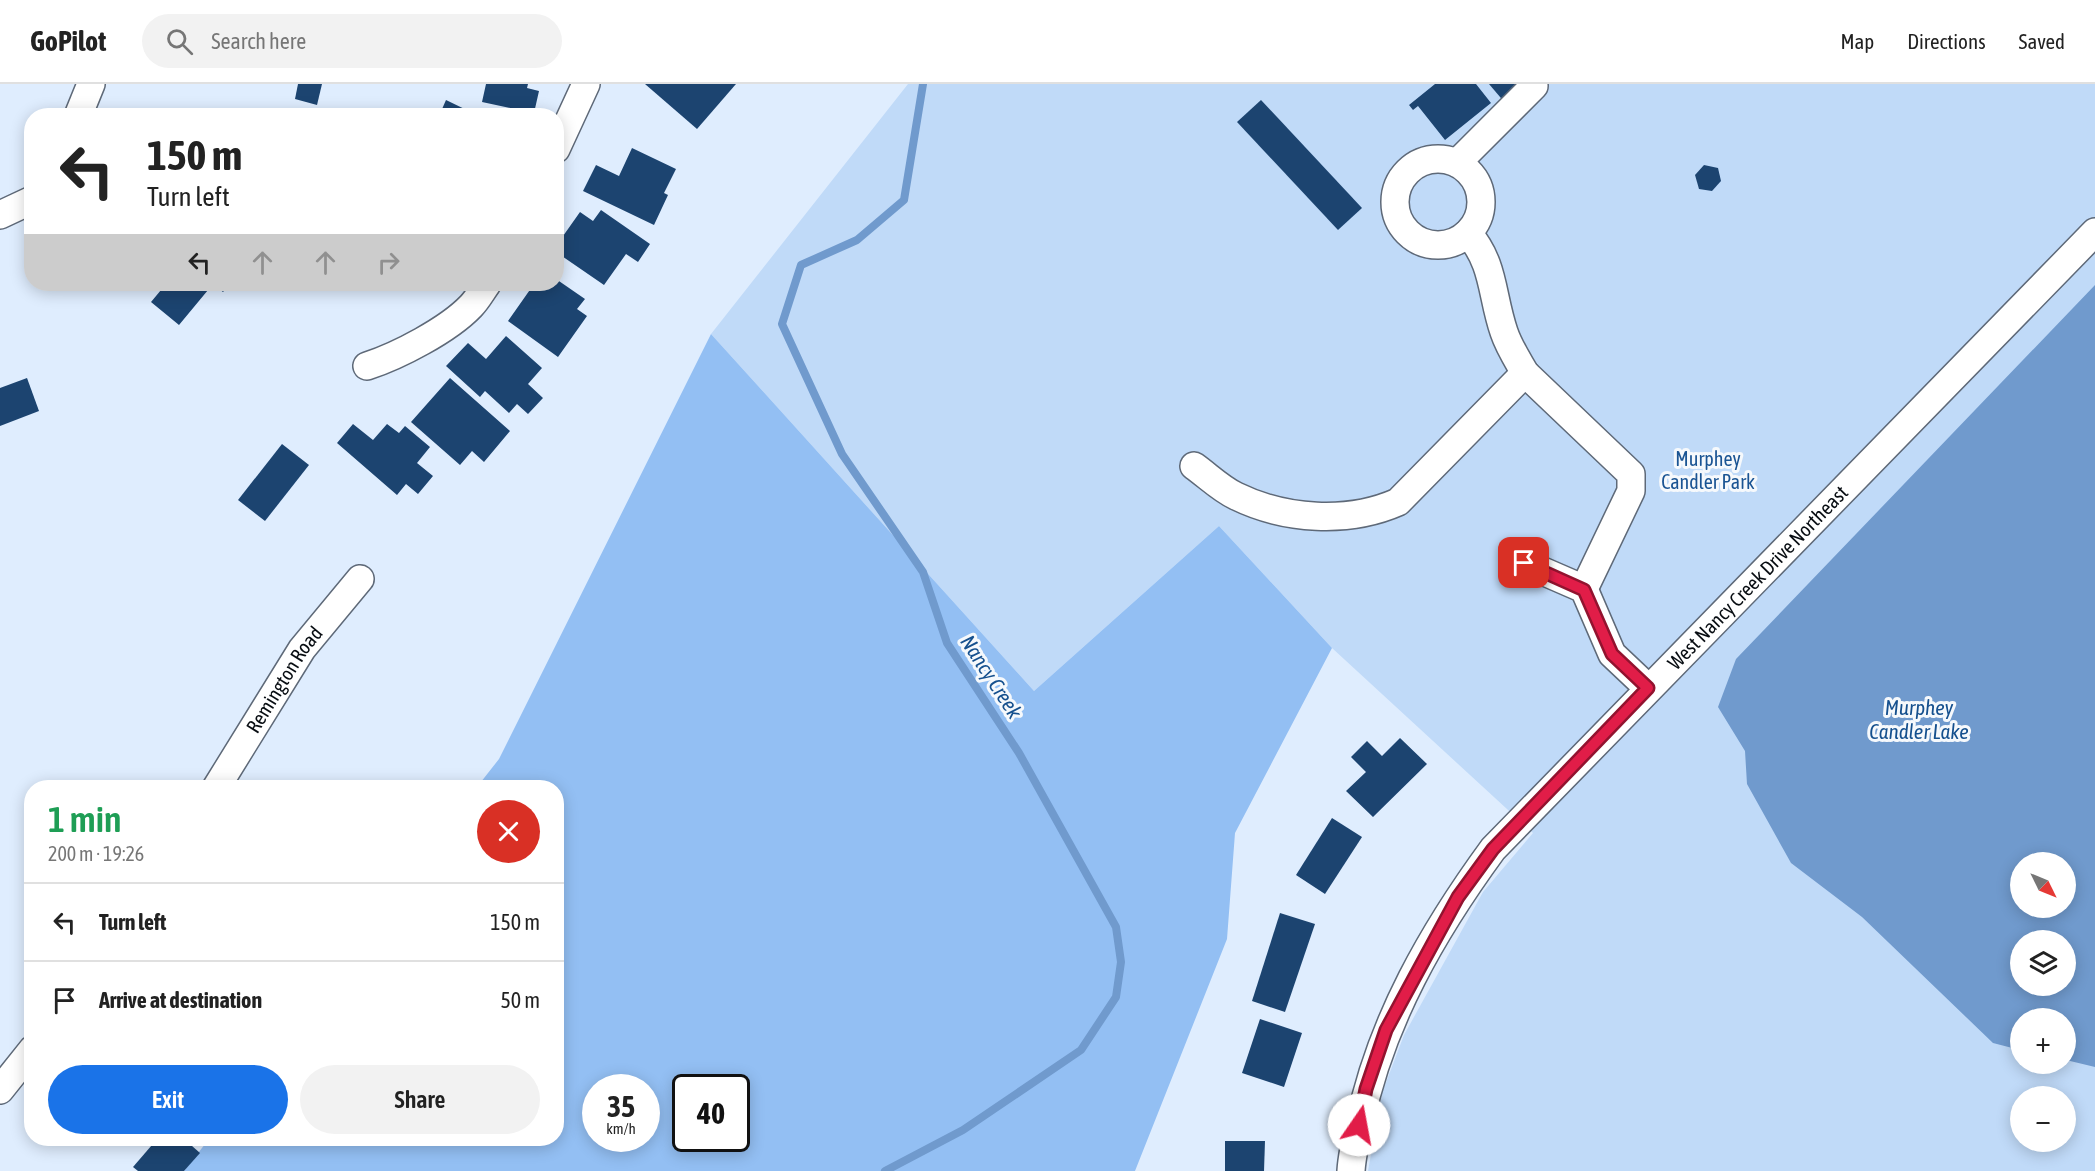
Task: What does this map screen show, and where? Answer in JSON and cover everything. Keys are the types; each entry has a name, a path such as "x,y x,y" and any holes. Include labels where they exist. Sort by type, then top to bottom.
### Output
{"street":[{"path":"81,108 91,84"},
{"path":"564,132 586,84"},
{"path":"1457,163 1534,86"},
{"path":"1437,158 1457,163 1474,178 1480,192 1481,206 1477,221 1468,232 1444,244 1417,240 1403,225 1395,207 1396,193 1409,170 1422,162 1437,158"},
{"path":"0,215 24,204"},
{"path":"1468,232 1487,260 1503,330 1512,352 1525,373 1631,474 1634,483 1584,590"},
{"name":"West Nancy Creek Drive Northeast","path":"1351,1171 1366,1089 1386,1030 1458,897 1493,849 2095,232"},
{"path":"367,366 387,360 426,339 470,307 482,291"},
{"path":"1194,466 1235,496 1275,510 1313,517 1377,512 1398,502 1525,373"},
{"path":"1524,563 1584,590 1612,654 1648,688"},
{"name":"Remington Road","path":"221,780 302,649 360,579"},
{"path":"0,1090 24,1060"}],"green space":[{"name":"Murphey Candler Park","path":"908,84 2095,84 2095,1171 1368,1171 1382,1093 1404,1035 1483,892 1533,833 1332,648 1219,526 1034,691 711,334"}],"shaded area":[{"path":"711,334 1034,691 1219,526 1332,648 1235,833 1227,939 1135,1171 184,1171 204,1146 564,1146 564,780 482,780 499,759"}],"water":[{"name":"Murphey Candler Lake","path":"2095,285 2095,1067 2076,1062 2076,1008 2010,1008 2010,1047 1993,1043 1862,917 1791,863 1747,784 1745,751 1718,707 1736,659"}],"building":[{"path":"298,84 322,84 317,105 295,99"},
{"path":"486,84 528,84 527,88 539,91 535,108 510,108 482,102"},
{"path":"645,84 736,84 697,129"},
{"path":"1435,84 1476,84 1491,103 1445,140 1418,106 1413,110 1409,105"},
{"path":"1489,84 1530,84 1506,104"},
{"path":"446,100 462,108 442,108"},
{"path":"1261,100 1362,208 1338,230 1237,122"},
{"path":"632,148 676,169 664,193 668,195 654,225 583,191 596,165 619,176"},
{"path":"1704,165 1718,168 1721,181 1712,191 1699,189 1695,175"},
{"path":"601,210 650,244 638,262 626,254 604,285 564,258 564,235 580,212 593,221"},
{"path":"564,285 585,299 577,309 587,316 558,357 508,321 529,291 564,291"},
{"path":"160,291 207,291 179,325 151,302"},
{"path":"506,336 542,368 528,384 543,398 528,414 517,404 509,413 485,391 480,397 446,366 468,343 486,359"},
{"path":"27,378 39,411 0,426 0,388"},
{"path":"450,378 510,431 484,462 472,451 460,465 411,422"},
{"path":"353,424 373,440 387,424 399,433 405,426 430,447 417,463 433,476 418,494 406,484 397,495 337,443"},
{"path":"282,444 309,465 265,521 238,500"},
{"path":"1400,738 1427,764 1373,817 1346,791 1366,772 1351,757 1367,741 1382,756"},
{"path":"1332,818 1362,837 1325,894 1296,875"},
{"path":"1280,913 1315,924 1285,1012 1252,1001"},
{"path":"1260,1019 1302,1033 1284,1087 1242,1073"},
{"path":"1225,1141 1265,1141 1264,1171 1225,1171"},
{"path":"151,1146 192,1146 200,1153 184,1171 138,1171 133,1167"}],"waterway":[{"name":"Nancy Creek","path":"885,1171 963,1130 1081,1050 1116,997 1121,962 1116,927 1019,753 947,643 923,572 842,454 782,324 801,265 857,240 904,200 923,84"}],"route":[{"path":"1359,1125 1366,1089 1386,1030 1458,897 1493,849 1648,688 1612,654 1584,590 1524,563"}]}
